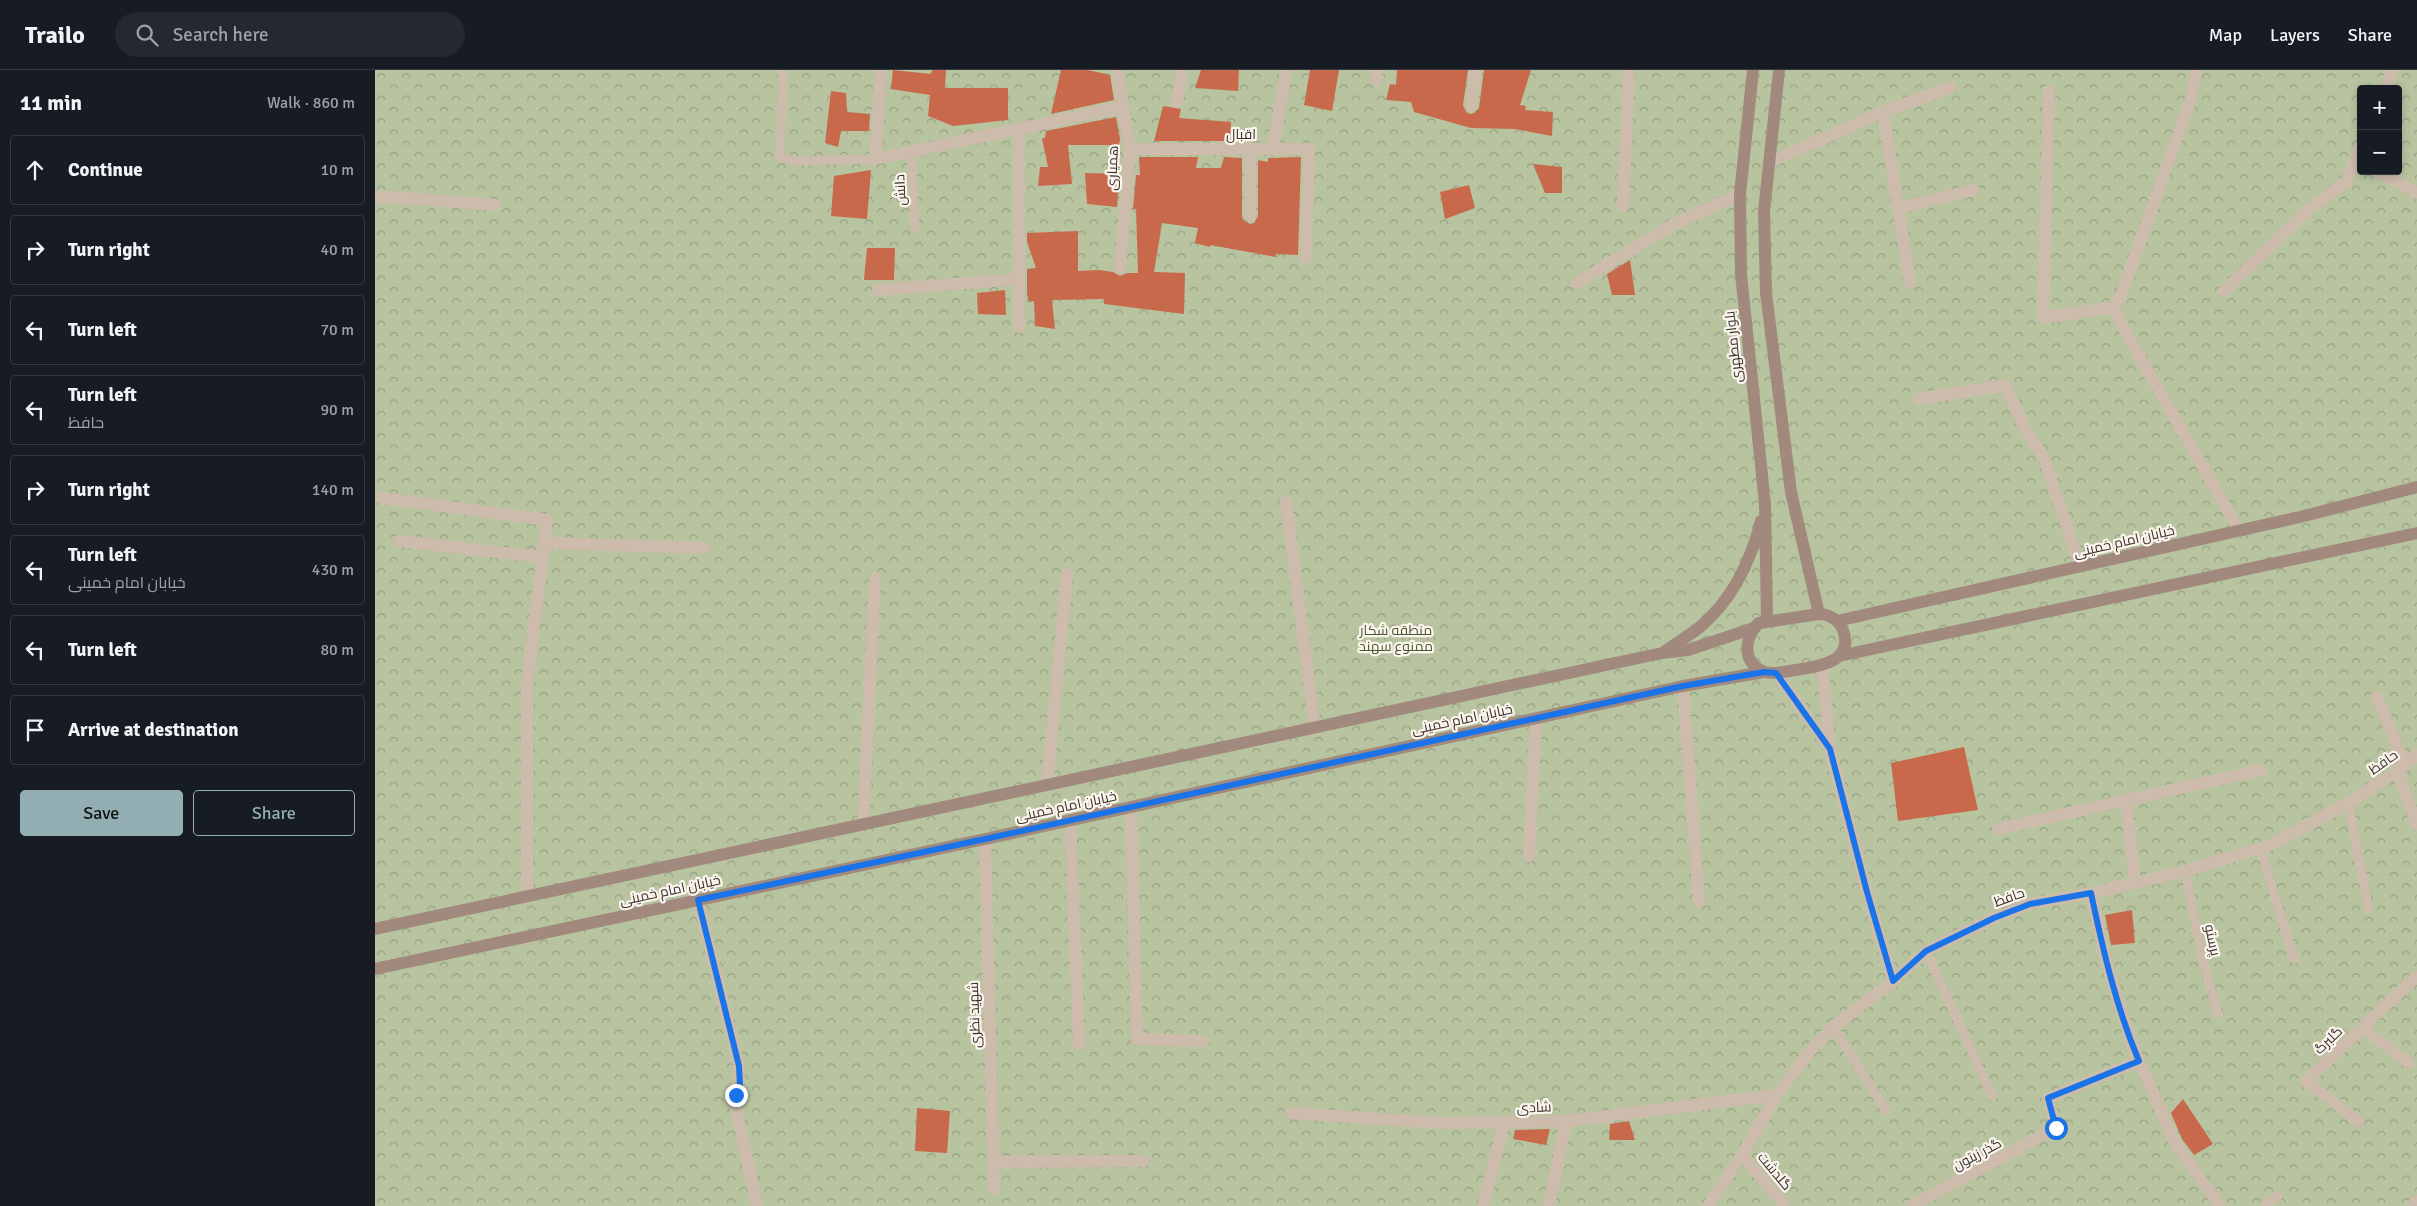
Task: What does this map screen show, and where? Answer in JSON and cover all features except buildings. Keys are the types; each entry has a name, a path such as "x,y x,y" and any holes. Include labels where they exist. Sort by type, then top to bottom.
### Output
{"main road":[{"name":"بلوار مطهری","path":"1753,70 1740,194 1741,274 1765,504 1767,620"},
{"path":"1779,70 1764,212 1766,293 1791,492 1819,614"},
{"name":"خیابان امام خمینی","path":"1837,621 2299,517 2417,487"},
{"path":"1662,653 1701,626 1732,591 1754,550 1765,504"},
{"path":"1839,656 2417,533"},
{"path":"1767,620 1826,614 1837,621 1845,639 1839,656"},
{"name":"خیابان امام خمینی","path":"375,929 1315,729 1662,653 1688,650 1754,628 1767,620"},
{"path":"1754,628 1747,644 1747,653 1751,661 1770,672"},
{"name":"خیابان امام خمینی","path":"375,969 985,839 1683,686 1822,665 1834,661 1839,656"}],"street":[{"path":"881,70 875,159 1019,131 1122,107"},
{"name":"همیاری","path":"1117,70 1130,149 1121,268"},
{"path":"1177,102 1182,70"},
{"name":"اقبال","path":"1130,149 1273,148 1286,70"},
{"path":"1471,106 1476,70"},
{"path":"1623,206 1629,70"},
{"path":"2049,91 2043,318 2113,307 2121,296 2187,108 2196,70"},
{"path":"2387,85 2393,70"},
{"path":"1770,162 1883,112 1951,87"},
{"path":"1883,112 1910,283"},
{"path":"1019,131 1019,327"},
{"path":"1250,148 1250,216"},
{"path":"1273,148 1309,149 1306,257"},
{"path":"2224,291 2309,209 2346,182 2357,164"},
{"path":"2383,175 2417,193"},
{"path":"1898,208 1974,190"},
{"path":"1577,283 1672,225 1740,194"},
{"path":"375,196 495,205"},
{"path":"879,290 1019,279"},
{"path":"2113,307 2239,530"},
{"path":"1919,399 2005,385 2027,433 2043,455 2080,566"},
{"path":"382,498 547,520 527,684 527,896"},
{"path":"1286,502 1315,729"},
{"path":"399,541 542,557"},
{"path":"544,543 705,548"},
{"path":"1047,786 1067,574"},
{"path":"863,824 875,578"},
{"path":"1822,665 1830,749 1867,892 1893,981"},
{"path":"1770,672 1830,749"},
{"path":"1683,686 1699,902"},
{"path":"2377,697 2401,768 2417,825"},
{"path":"1529,856 1536,718"},
{"name":"حافظ","path":"1708,1206 1777,1094 1833,1026 1893,981 1926,951 1994,918 2030,904 2091,893 2185,871 2270,845 2348,803 2401,768 2417,755"},
{"path":"1997,829 2261,770"},
{"path":"2126,800 2135,883"},
{"path":"1131,807 1137,1039 1203,1041"},
{"path":"1070,820 1079,1044"},
{"name":"شهید نظری","path":"985,839 994,1189"},
{"path":"2091,893 2105,961 2131,1042 2175,1143 2220,1206"},
{"path":"698,900 739,1066 740,1085 736,1095 736,1108 757,1206"},
{"name":"گلبرگ","path":"2357,1121 2306,1081 2417,976"},
{"path":"2362,1028 2409,1064"},
{"name":"گذر زیتون","path":"1911,1206 2056,1128 2048,1098 2139,1061"},
{"name":"شادی","path":"1291,1113 1440,1123 1566,1121 1777,1094"},
{"path":"1549,1206 1566,1121"},
{"path":"1483,1206 1504,1122"},
{"name":"گلدشت","path":"1741,1155 1785,1206"},
{"path":"993,1162 1143,1162"},
{"path":"2413,1206 2417,1200"}],"lane":[{"path":"783,70 780,157 796,161 875,159"},
{"name":"دانش","path":"911,152 915,228"},
{"path":"2348,803 2369,910"},
{"path":"2260,848 2294,959"},
{"name":"پرستو","path":"2185,871 2202,957 2218,1014"},
{"path":"1926,951 1992,1096"},
{"path":"1833,1026 1886,1110"},
{"path":"2264,1206 2278,1196"}],"green space":[{"name":"منطقه شکار ممنوع سهند","path":"375,70 2417,70 2417,1206 375,1206"}],"route":[{"path":"736,1095 740,1085 739,1066 698,900 1683,686 1764,672 1776,673 1830,749 1867,892 1893,981 1926,951 1994,918 2030,904 2091,893 2105,961 2139,1061 2048,1098 2056,1128"}]}
